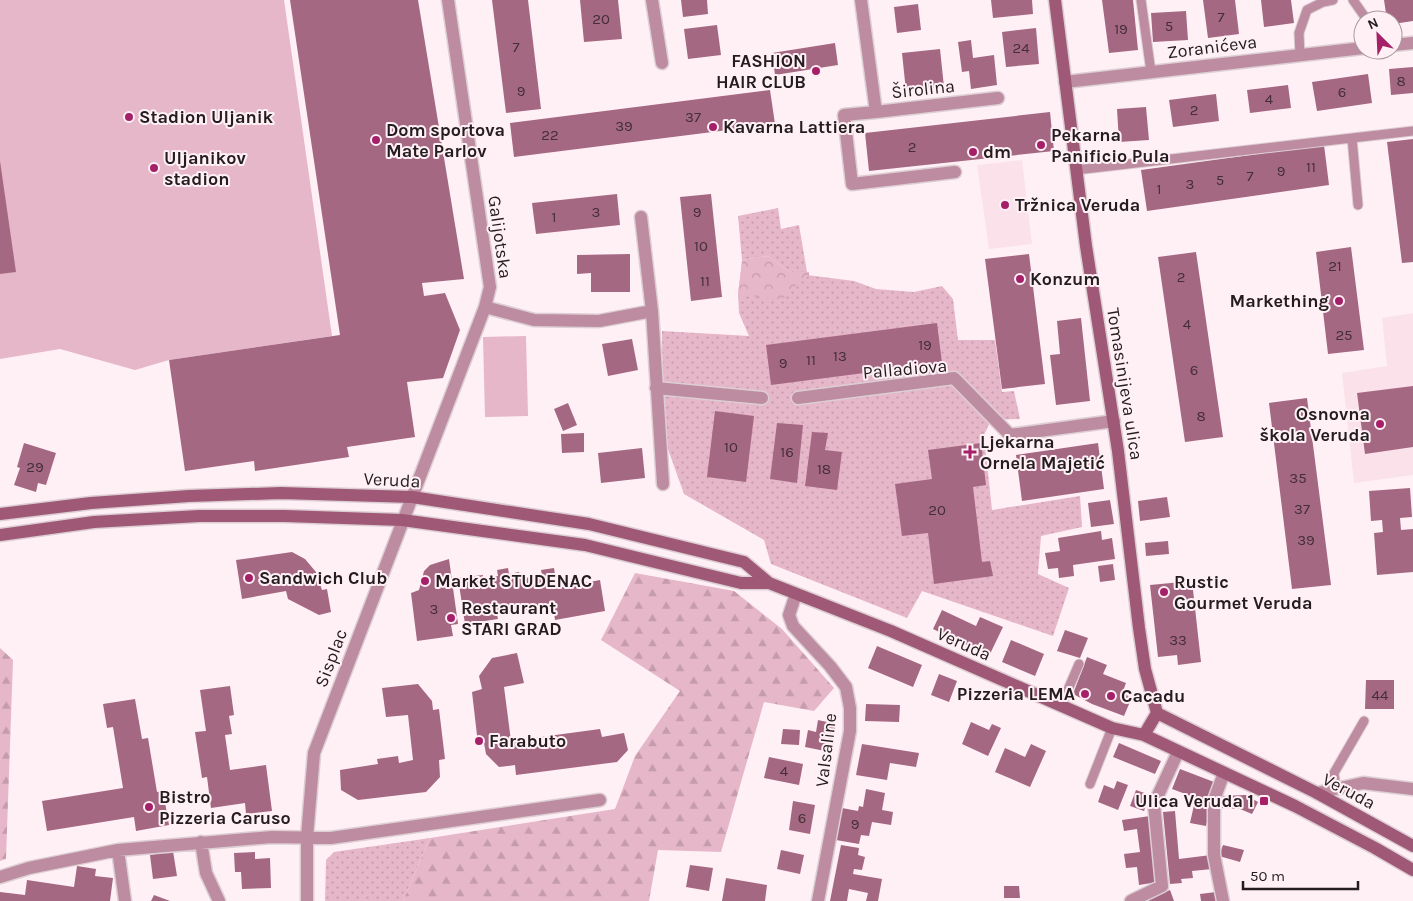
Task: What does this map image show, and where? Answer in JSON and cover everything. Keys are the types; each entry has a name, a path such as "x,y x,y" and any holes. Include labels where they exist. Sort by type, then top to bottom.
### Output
{"main road":[{"name":"Tomasinijeva ulica","path":"1055,0 1086,246 1114,421 1139,628 1145,668 1157,713"},
{"name":"Veruda","path":"0,514 91,502 189,496 281,493 412,497 589,524 725,557 744,562 769,583 891,631 1112,728 1144,735 1303,810 1413,870"},
{"name":"Veruda","path":"0,535 94,522 200,516 286,516 402,520 584,545 741,583 769,583"},
{"name":"Veruda","path":"1157,713 1317,794 1413,846"},
{"path":"1144,735 1157,713"}],"street":[{"name":"Galijotska","path":"412,497 490,288 448,0"},
{"path":"652,0 662,63"},
{"name":"Širolina","path":"861,0 876,112 998,98"},
{"name":"Zoranićeva","path":"1065,82 1353,49"},
{"path":"876,112 844,116 852,184 955,172"},
{"path":"641,217 652,311 662,484"},
{"path":"484,307 534,320 599,321 652,311"},
{"name":"Palladiova","path":"798,398 954,378 1010,435 1114,421"},
{"path":"656,388 762,398"},
{"name":"Sisplac","path":"307,901 307,837 314,754 412,497"},
{"name":"Valsaline","path":"796,594 789,615 793,626 830,666 846,687 850,708 850,731 818,901"},
{"path":"1131,901 1162,886 1154,804 1178,752"},
{"path":"1223,901 1214,855 1214,800 1224,773"},
{"path":"1317,794 1336,788 1363,784 1413,789"},
{"path":"0,877 29,868 118,850 272,837 330,838 600,800"},
{"path":"201,842 206,873 219,901"},
{"path":"118,850 125,901"}],"lane":[{"path":"1142,0 1151,72"},
{"path":"1300,54 1299,33 1308,10 1323,2 1333,0"},
{"path":"1076,170 1413,131"},
{"path":"1352,138 1358,205"},
{"path":"1061,706 1079,664"},
{"path":"1336,788 1334,773 1364,721"},
{"path":"1090,784 1112,728"}],"shaded area":[{"name":"Tržnica Veruda","path":"1022,160 1032,244 989,249 977,165"},
{"name":"Osnovna škola Veruda","path":"1413,313 1413,475 1354,483 1342,373 1387,366 1382,318"}],"green space":[{"name":"Uljanikov stadion","path":"0,0 284,0 332,336 169,360 135,370 60,349 0,359"},
{"path":"778,208 781,229 799,225 807,272 790,272 768,256 742,260 738,216"},
{"path":"768,256 790,272 809,272 809,276 800,281 784,298 772,299 738,296 742,260"},
{"path":"742,264 790,275 807,275 854,281 876,289 914,292 942,286 953,299 958,340 995,340 1002,392 1014,391 1020,419 991,420 984,435 992,510 1080,496 1082,527 1041,536 1038,574 1069,588 1053,636 922,591 907,618 771,564 764,540 684,494 663,435 662,331 749,336 739,313 738,293"},
{"path":"526,336 528,416 485,417 483,337"},
{"path":"635,573 734,591 782,629 834,688 814,711 764,702 721,852 658,850 649,901 403,901 430,838 615,809 635,756 680,691 601,640"},
{"path":"0,648 13,660 6,859 0,861"},
{"path":"430,838 403,901 325,901 326,860 334,852"}],"building":[{"name":"Dom sportova Mate Parlov","path":"290,0 418,0 464,279 422,283 424,296 445,293 460,330 443,378 407,382 415,437 347,447 349,457 255,471 254,461 185,471 169,360 340,335"},
{"path":"492,0 528,0 541,109 506,113"},
{"path":"580,0 618,0 622,39 584,42"},
{"path":"681,0 707,0 708,14 683,17"},
{"path":"991,0 1032,0 1033,14 993,18"},
{"path":"1102,0 1133,0 1138,50 1109,53"},
{"path":"1203,0 1235,0 1239,34 1208,38"},
{"path":"1261,0 1291,0 1294,23 1264,27"},
{"path":"1384,0 1413,0 1413,21 1403,22 1403,10 1386,10"},
{"path":"918,4 921,30 897,33 894,7"},
{"path":"1186,11 1188,40 1153,42 1151,13"},
{"path":"717,25 721,55 688,59 684,29"},
{"path":"1036,28 1039,64 1006,67 1002,32"},
{"path":"971,40 973,58 994,55 997,85 971,89 969,71 962,72 958,42"},
{"path":"835,43 838,65 775,75 772,53"},
{"path":"940,49 944,87 906,91 902,53"},
{"path":"1413,67 1413,93 1391,95 1389,69"},
{"path":"1368,74 1372,103 1317,111 1312,82"},
{"path":"1288,85 1291,108 1250,113 1247,90"},
{"path":"770,90 775,124 514,157 510,123"},
{"path":"1216,94 1219,121 1173,127 1169,100"},
{"path":"1146,107 1149,140 1119,142 1117,109"},
{"path":"1050,112 1054,151 869,171 865,133"},
{"path":"1413,139 1413,262 1402,263 1387,142"},
{"path":"1324,145 1329,185 1147,211 1141,170"},
{"path":"0,161 16,272 0,274"},
{"path":"617,194 620,225 536,234 532,203"},
{"path":"711,194 722,297 691,301 680,197"},
{"path":"1351,247 1364,350 1328,354 1316,252"},
{"path":"1196,252 1223,437 1185,442 1158,257"},
{"path":"630,254 630,292 591,292 591,273 577,274 577,255"},
{"path":"1029,254 1045,384 1002,389 985,259"},
{"path":"1081,318 1090,401 1056,405 1050,355 1060,354 1057,321"},
{"path":"937,323 942,363 771,385 766,345"},
{"path":"632,339 638,370 608,376 602,344"},
{"path":"1413,386 1413,447 1365,454 1357,393"},
{"path":"1307,398 1331,585 1292,589 1269,403"},
{"path":"568,403 577,425 563,431 554,409"},
{"path":"715,411 754,416 746,482 707,477"},
{"path":"777,423 803,425 797,483 770,479"},
{"path":"812,432 828,433 825,450 842,452 837,490 805,486"},
{"path":"584,433 584,452 562,453 561,434"},
{"path":"24,443 56,453 46,485 38,483 36,492 14,485 20,468 17,467"},
{"path":"981,443 986,485 973,487 982,562 990,561 993,576 934,584 928,533 902,536 895,484 932,479 928,450"},
{"path":"1098,443 1104,489 1022,501 1016,455"},
{"path":"642,448 645,478 601,483 598,453"},
{"path":"1410,488 1412,517 1400,518 1401,530 1413,529 1413,572 1377,575 1374,533 1383,532 1382,520 1371,521 1369,491"},
{"path":"1167,497 1170,517 1140,521 1138,501"},
{"path":"1110,500 1114,524 1091,527 1088,503"},
{"path":"1101,531 1102,540 1112,538 1115,559 1073,565 1074,576 1059,578 1058,568 1048,569 1045,553 1060,551 1058,538"},
{"path":"1168,541 1169,554 1146,556 1145,543"},
{"path":"292,552 305,559 316,572 322,590 327,589 331,612 319,615 288,599 286,591 242,599 236,560"},
{"path":"449,559 458,624 451,625 453,636 417,641 411,593 419,590 424,571 430,565"},
{"path":"1113,564 1115,580 1100,582 1098,566"},
{"path":"508,568 509,574 519,572 520,579 542,575 541,570 554,568 557,588 600,580 605,611 555,620 553,606 512,612 512,607 496,610 498,619 465,624 458,578 483,575 483,578 498,576 497,570"},
{"path":"1192,581 1201,662 1178,665 1177,655 1158,657 1150,585"},
{"path":"942,610 976,626 980,617 1003,627 989,656 933,629"},
{"path":"1065,630 1088,638 1080,658 1057,651"},
{"path":"1011,640 1044,654 1035,676 1002,662"},
{"path":"877,646 922,665 913,687 868,668"},
{"path":"517,653 524,683 504,687 511,741 600,729 602,737 624,733 628,750 617,762 516,775 515,765 499,767 486,754 484,743 478,744 472,692 482,689 479,676 492,658"},
{"path":"1087,657 1107,665 1103,674 1126,683 1122,694 1132,697 1124,716 1092,704 1073,694"},
{"path":"939,674 957,681 949,702 931,695"},
{"path":"1366,680 1394,680 1394,709 1365,709"},
{"path":"418,684 432,701 433,710 439,709 445,759 439,760 440,777 426,792 358,800 341,790 340,770 378,764 377,759 398,756 399,763 413,760 408,715 386,717 382,688"},
{"path":"230,686 234,715 229,716 232,734 225,735 230,770 266,765 272,811 246,814 245,803 211,808 207,777 202,778 195,732 206,731 200,690"},
{"path":"135,699 142,739 148,738 157,792 163,791 169,825 136,831 134,817 47,831 42,801 123,788 113,727 107,728 103,704"},
{"path":"866,704 900,705 899,722 865,721"},
{"path":"818,720 836,724 830,752 805,747 808,730 816,732"},
{"path":"971,722 989,730 992,724 1001,728 988,756 962,744"},
{"path":"783,729 800,730 799,745 781,744"},
{"path":"1119,743 1161,761 1155,774 1113,757"},
{"path":"862,744 919,753 916,767 890,763 887,780 856,775"},
{"path":"1031,744 1046,751 1030,787 995,772 1005,748 1025,757"},
{"path":"769,757 803,764 799,785 764,778"},
{"path":"1180,769 1214,782 1207,802 1172,789"},
{"path":"1117,781 1128,785 1118,810 1098,802 1104,785 1114,789"},
{"path":"866,789 885,793 882,810 893,812 891,825 872,822 869,836 861,835 859,844 836,840 842,808 858,811 859,806 863,807"},
{"path":"1136,790 1150,795 1144,811 1130,806"},
{"path":"1246,795 1258,802 1252,814 1240,809 1221,808 1222,796"},
{"path":"793,801 815,805 810,834 789,830"},
{"path":"1194,805 1210,809 1206,826 1190,823"},
{"path":"1175,811 1179,859 1211,855 1212,869 1192,871 1193,878 1181,879 1182,883 1170,884 1163,812"},
{"path":"1150,816 1158,882 1139,885 1137,867 1126,868 1124,854 1140,852 1137,829 1124,831 1122,820"},
{"path":"841,845 859,848 858,855 865,857 862,870 854,869 853,874 882,879 878,901 866,901 868,893 849,889 847,901 830,901"},
{"path":"1223,845 1244,850 1240,862 1219,856"},
{"path":"781,850 804,855 800,874 777,869"},
{"path":"173,851 177,876 153,879 150,855"},
{"path":"255,852 255,859 270,858 271,888 242,889 241,872 235,872 234,853"},
{"path":"690,865 713,868 709,891 686,887"},
{"path":"77,866 96,869 95,876 113,878 110,901 0,901 0,892 25,895 27,880 74,887"},
{"path":"726,878 767,885 765,901 722,901"},
{"path":"1004,886 1019,886 1020,898 1004,898"},
{"path":"1170,890 1174,901 1143,901"},
{"path":"1216,892 1218,901 1201,901 1200,894"},
{"path":"154,895 170,901 151,901"}],"place":[{"name":"FASHION HAIR CLUB","path":"816,71"},
{"name":"Stadion Uljanik","path":"129,117"},
{"name":"Kavarna Lattiera","path":"713,127"},
{"name":"Dom sportova Mate Parlov","path":"376,140"},
{"name":"Pekarna Panificio Pula","path":"1041,145"},
{"name":"dm","path":"973,152"},
{"name":"Uljanikov stadion","path":"154,168"},
{"name":"Tržnica Veruda","path":"1005,205"},
{"name":"Konzum","path":"1020,279"},
{"name":"Markething","path":"1339,301"},
{"name":"Osnovna škola Veruda","path":"1380,424"},
{"name":"Ljekarna Ornela Majetić","path":"970,452"},
{"name":"Sandwich Club","path":"249,578"},
{"name":"Market STUDENAC","path":"425,581"},
{"name":"Rustic Gourmet Veruda","path":"1164,592"},
{"name":"Restaurant STARI GRAD","path":"451,618"},
{"name":"Pizzeria LEMA","path":"1085,694"},
{"name":"Cacadu","path":"1111,696"},
{"name":"Farabuto","path":"479,741"},
{"name":"Ulica Veruda 1","path":"1264,801"},
{"name":"Bistro Pizzeria Caruso","path":"149,807"}]}
